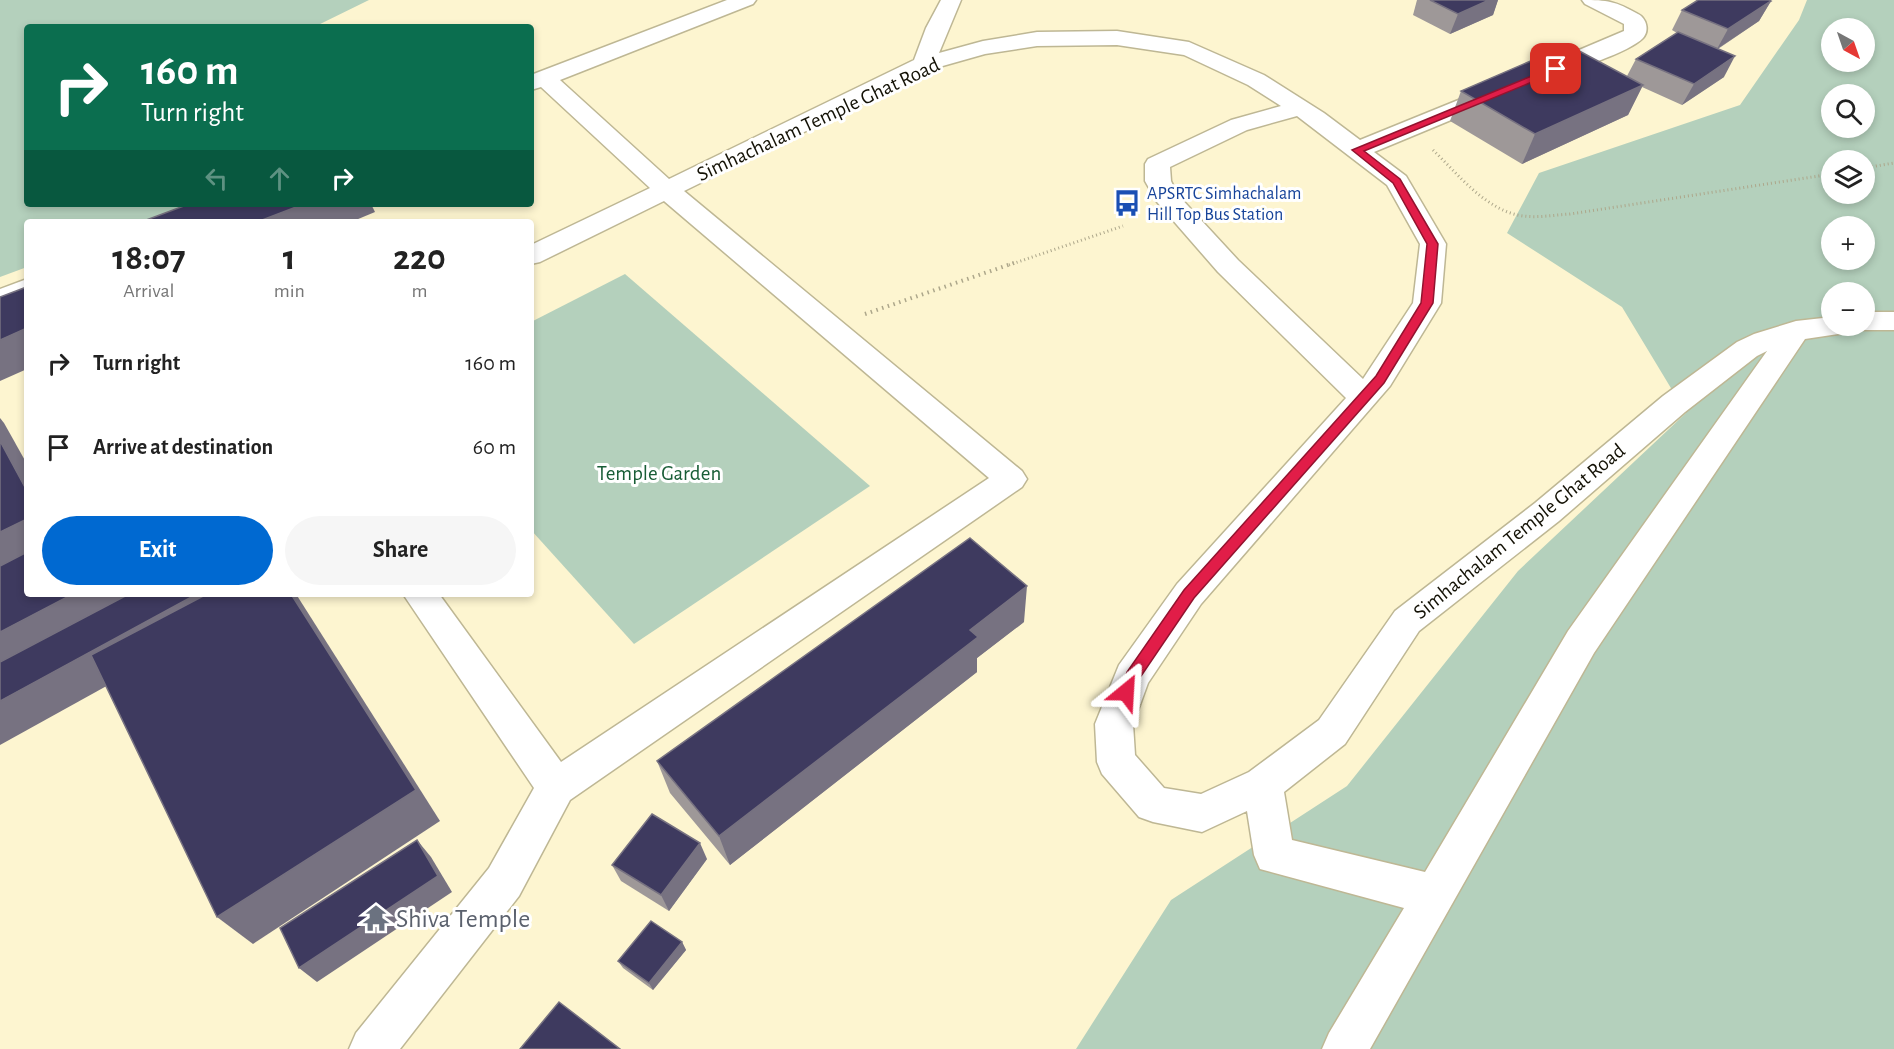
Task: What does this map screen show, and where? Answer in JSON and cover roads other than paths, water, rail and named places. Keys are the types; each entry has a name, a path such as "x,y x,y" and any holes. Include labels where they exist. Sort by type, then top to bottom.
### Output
{"street":[{"path":"372,1049 504,882 556,787 1011,479 538,80 746,0"},
{"path":"924,64 937,28 951,0"},
{"path":"1357,150 1619,43 1635,34 1635,21 1592,0"},
{"name":"Simhachalam Temple Ghat Road","path":"534,255 924,64 983,48 1038,39 1118,38 1190,49 1256,80 1299,108 1397,181 1433,244 1427,303 1380,380 1189,594 1132,676 1114,724 1116,762 1153,804 1202,813 1263,785 1332,732 1407,621 1547,512 1674,405 1747,349 1796,331 1821,328"},
{"path":"1299,108 1239,125 1157,164 1158,181 1166,197 1228,266 1364,398"},
{"path":"0,298 24,289"},
{"path":"1875,321 1894,321"},
{"path":"1345,1049 1581,642 1796,331"},
{"path":"422,597 556,787"},
{"path":"1263,785 1274,855 1434,895"}],"place":[{"name":"APSRTC Simhachalam Hill Top Bus Station","path":"1127,203"},
{"name":"Shiva Temple","path":"376,918"}],"park label":[{"name":"Temple Garden","path":"659,473"}]}
